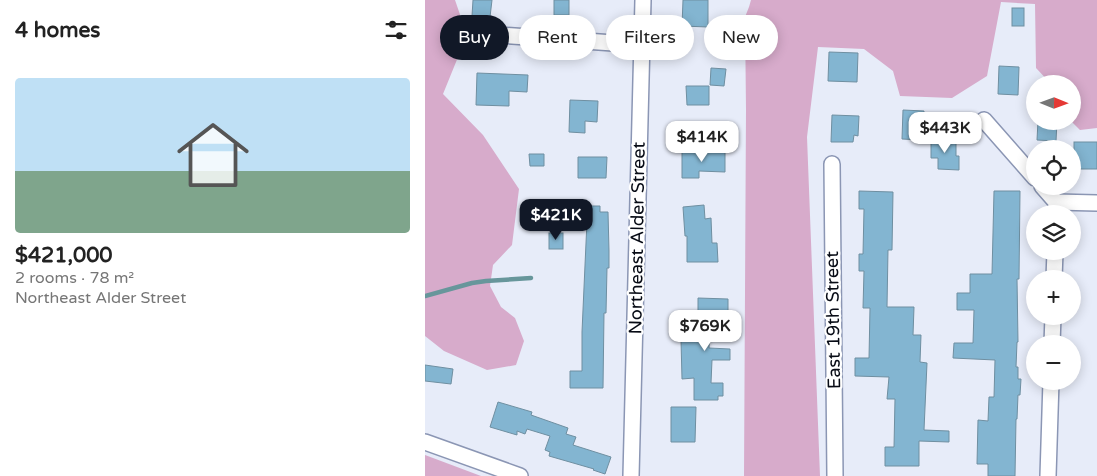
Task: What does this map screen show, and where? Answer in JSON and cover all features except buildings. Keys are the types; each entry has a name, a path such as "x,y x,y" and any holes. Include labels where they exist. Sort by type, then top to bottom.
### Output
{"street":[{"name":"Northeast Alder Street","path":"643,0 643,15"},
{"path":"509,36 606,42"},
{"name":"Northeast Alder Street","path":"631,476 642,60"},
{"path":"984,120 1026,168"},
{"name":"East 19th Street","path":"832,164 835,476"},
{"path":"1081,205 1097,203"},
{"path":"1048,476 1051,390"},
{"path":"425,442 520,476"}],"shaded area":[{"path":"425,0 455,0 460,15 440,15 440,60 457,60 443,94 483,135 519,189 512,245 493,265 490,286 501,307 515,318 524,341 516,365 487,370 444,351 425,336"},
{"path":"751,0 1097,0 1097,128 1081,130 1081,75 1043,75 1036,68 1035,4 1001,2 987,76 952,98 900,96 893,71 864,49 818,47 807,137 820,476 744,476 745,60 778,60 778,15 746,15"},
{"path":"425,455 481,476 425,476"}],"waterway":[{"path":"425,296 472,283 531,278"}]}
